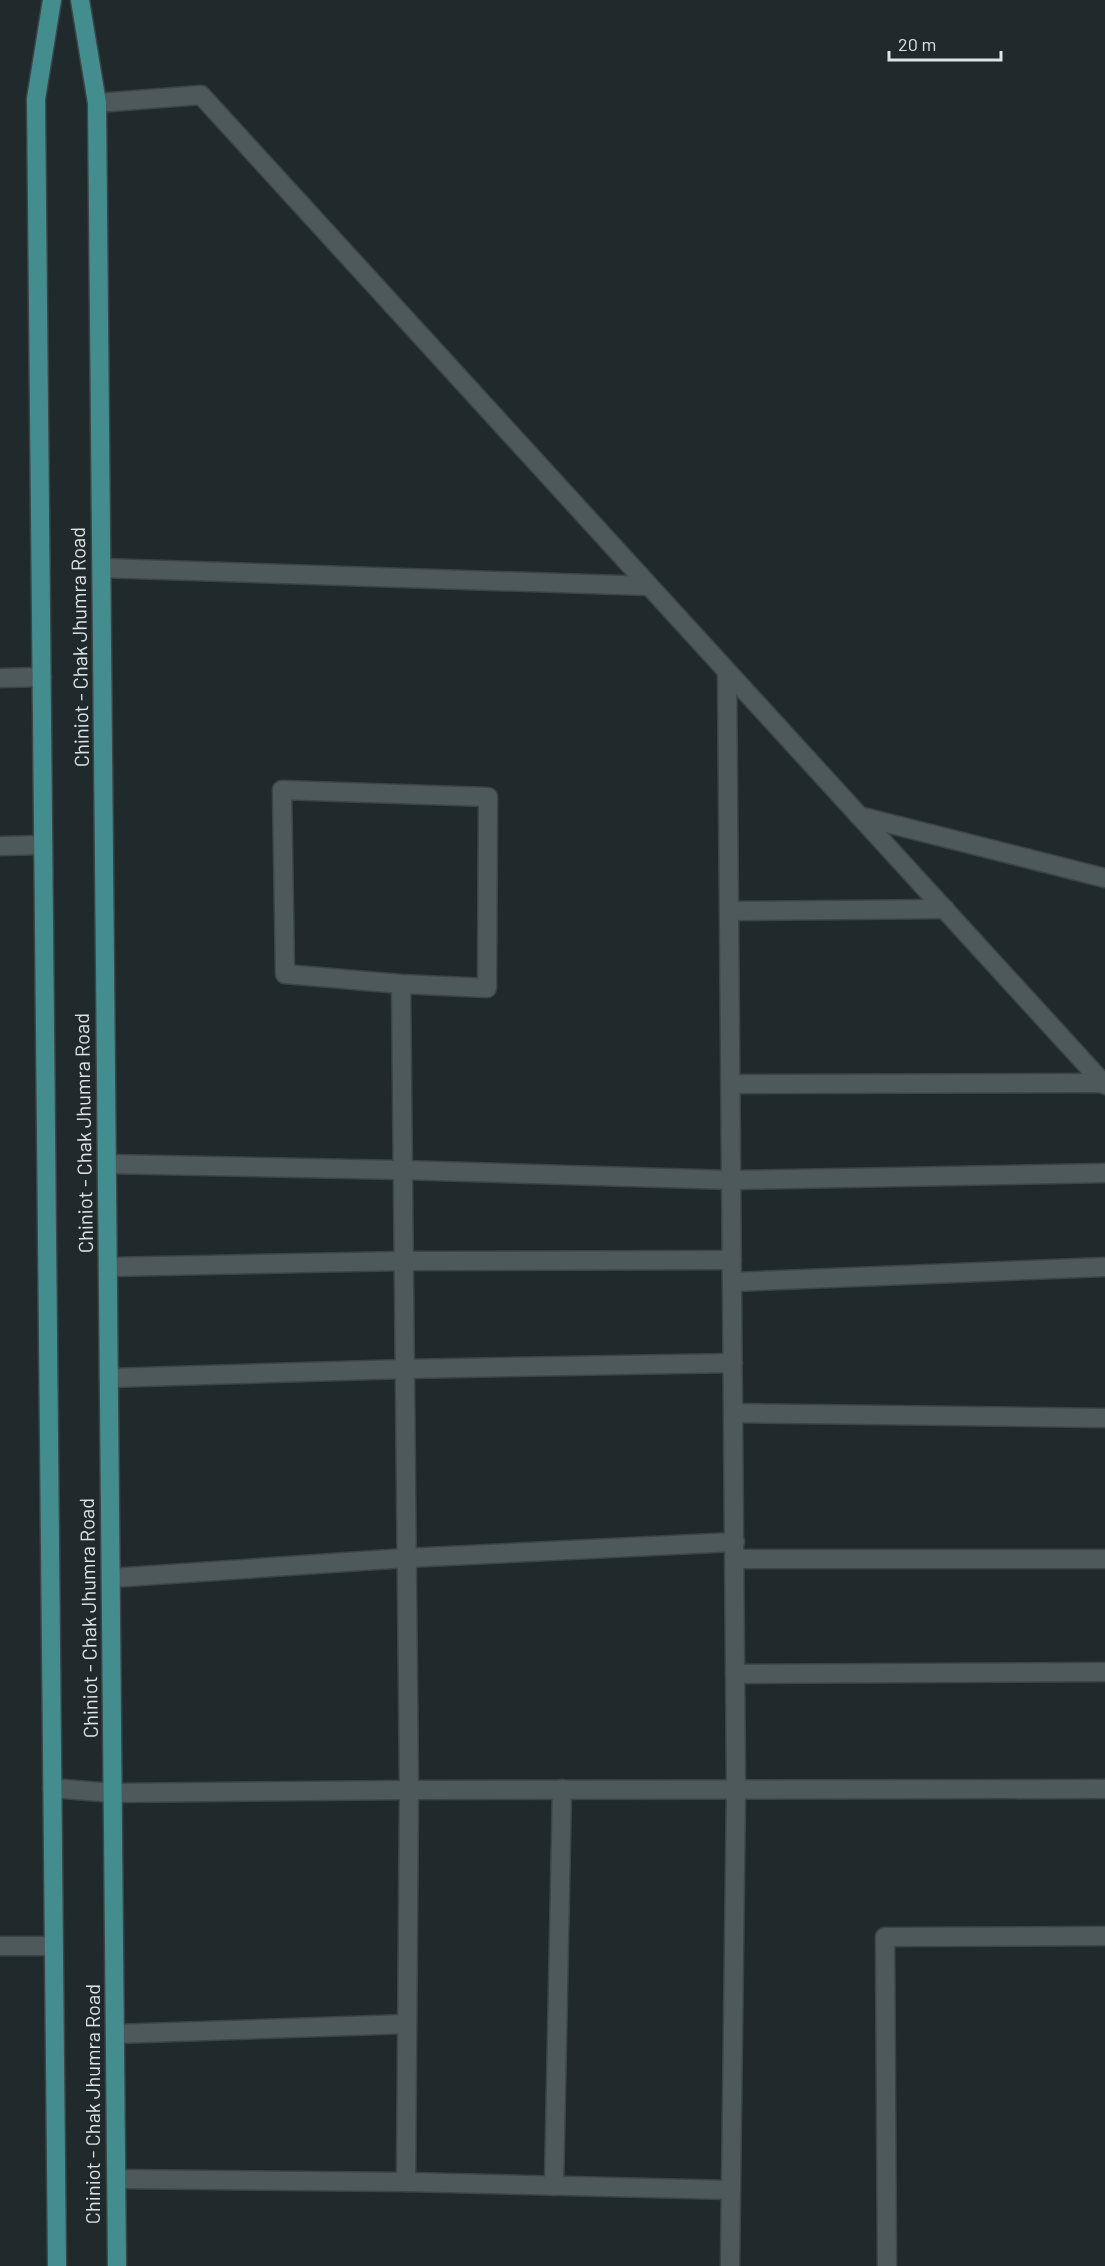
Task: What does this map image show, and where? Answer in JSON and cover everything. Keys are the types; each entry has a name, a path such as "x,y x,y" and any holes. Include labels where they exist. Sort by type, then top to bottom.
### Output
{"main road":[{"name":"Chiniot - Chak Jhumra Road","path":"52,0 36,99 57,2266"},
{"name":"Chiniot - Chak Jhumra Road","path":"80,0 97,103 117,2266"}],"street":[{"path":"97,103 201,95 1104,1084"},
{"path":"102,568 650,586"},
{"path":"728,672 736,1790 730,2266"},
{"path":"0,678 42,677"},
{"path":"282,790 488,797 487,988 401,984 285,974 282,790"},
{"path":"859,816 1105,878"},
{"path":"0,846 43,845"},
{"path":"729,911 945,909"},
{"path":"401,984 409,1790 406,2182"},
{"path":"731,1084 1104,1084"},
{"path":"107,1164 732,1180 1105,1173"},
{"path":"108,1267 732,1260"},
{"path":"732,1282 1105,1267"},
{"path":"109,1378 405,1369 733,1363"},
{"path":"734,1413 1105,1418"},
{"path":"111,1578 406,1558 735,1551 1105,1559"},
{"path":"735,1674 1105,1672"},
{"path":"52,1788 113,1793 409,1790 1105,1790"},
{"path":"554,2186 562,1790"},
{"path":"886,2266 885,1937 1105,1936"},
{"path":"0,1946 53,1946"},
{"path":"115,2034 407,2024"},
{"path":"117,2179 406,2182 731,2190"}]}
